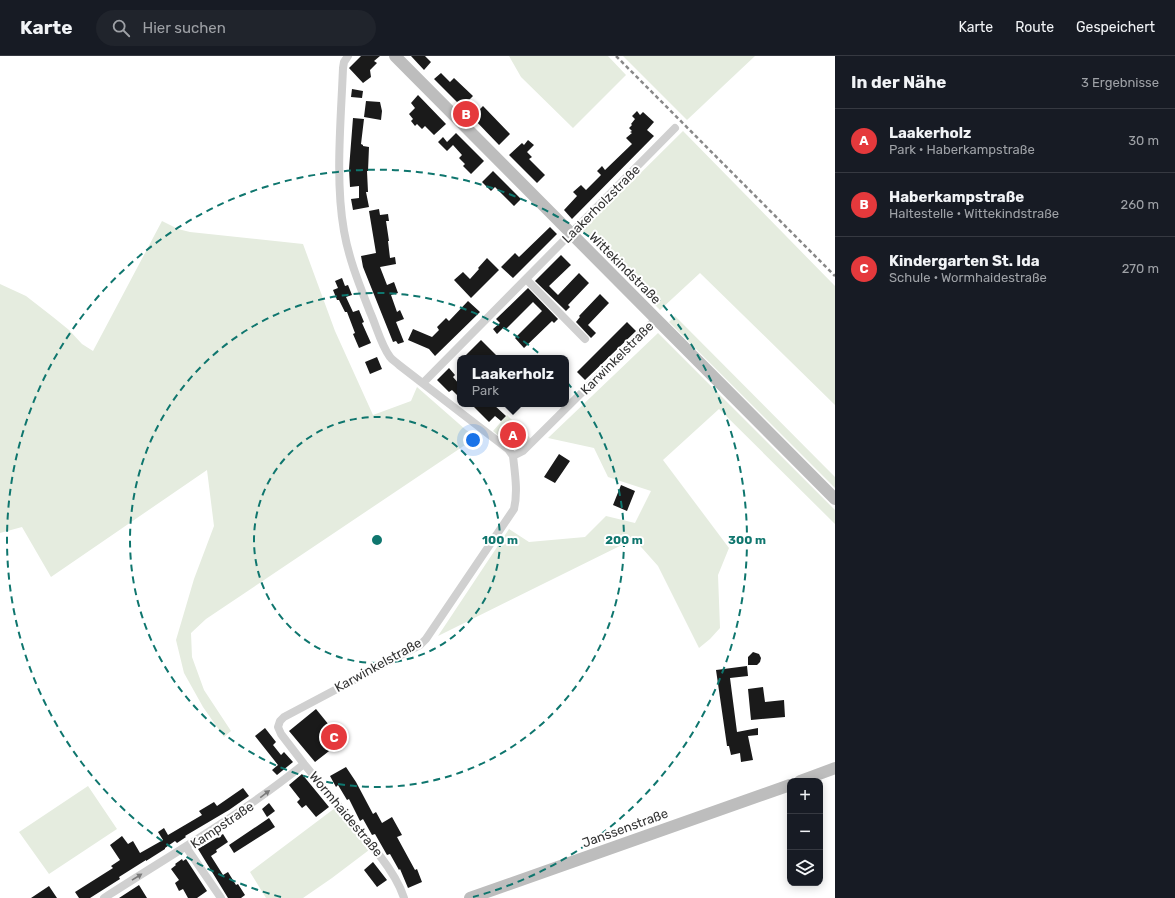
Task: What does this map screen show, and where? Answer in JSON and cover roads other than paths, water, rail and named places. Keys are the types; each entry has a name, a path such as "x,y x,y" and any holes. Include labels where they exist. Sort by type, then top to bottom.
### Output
{"main road":[{"name":"Wittekindstraße","path":"395,56 835,499"},
{"path":"808,778 835,768"},
{"name":"Janssenstraße","path":"470,898 787,786"}],"street":[{"path":"348,56 344,62 343,68 340,201 344,231 358,282 390,356 399,365 508,449 513,456"},
{"name":"Laakerholzstraße","path":"423,383 675,128"},
{"path":"526,279 585,338"},
{"name":"Karwinkelstraße","path":"569,405 656,319"},
{"name":"Karwinkelstraße","path":"281,734 278,727 280,721 284,717 414,648 426,639 514,509 516,490 513,456 523,451 567,407"},
{"name":"Wormhaidestraße","path":"281,734 384,861 395,877 404,898"},
{"name":"Kampstraße","path":"221,898 186,846 257,801 304,764"},
{"path":"104,898 186,846"}],"railway":[{"path":"616,56 835,276"}],"place":[{"name":"Haberkampstraße","path":"466,114"},
{"name":"Laakerholz","path":"513,435"},
{"name":"Kindergarten St. Ida","path":"334,737"}]}
